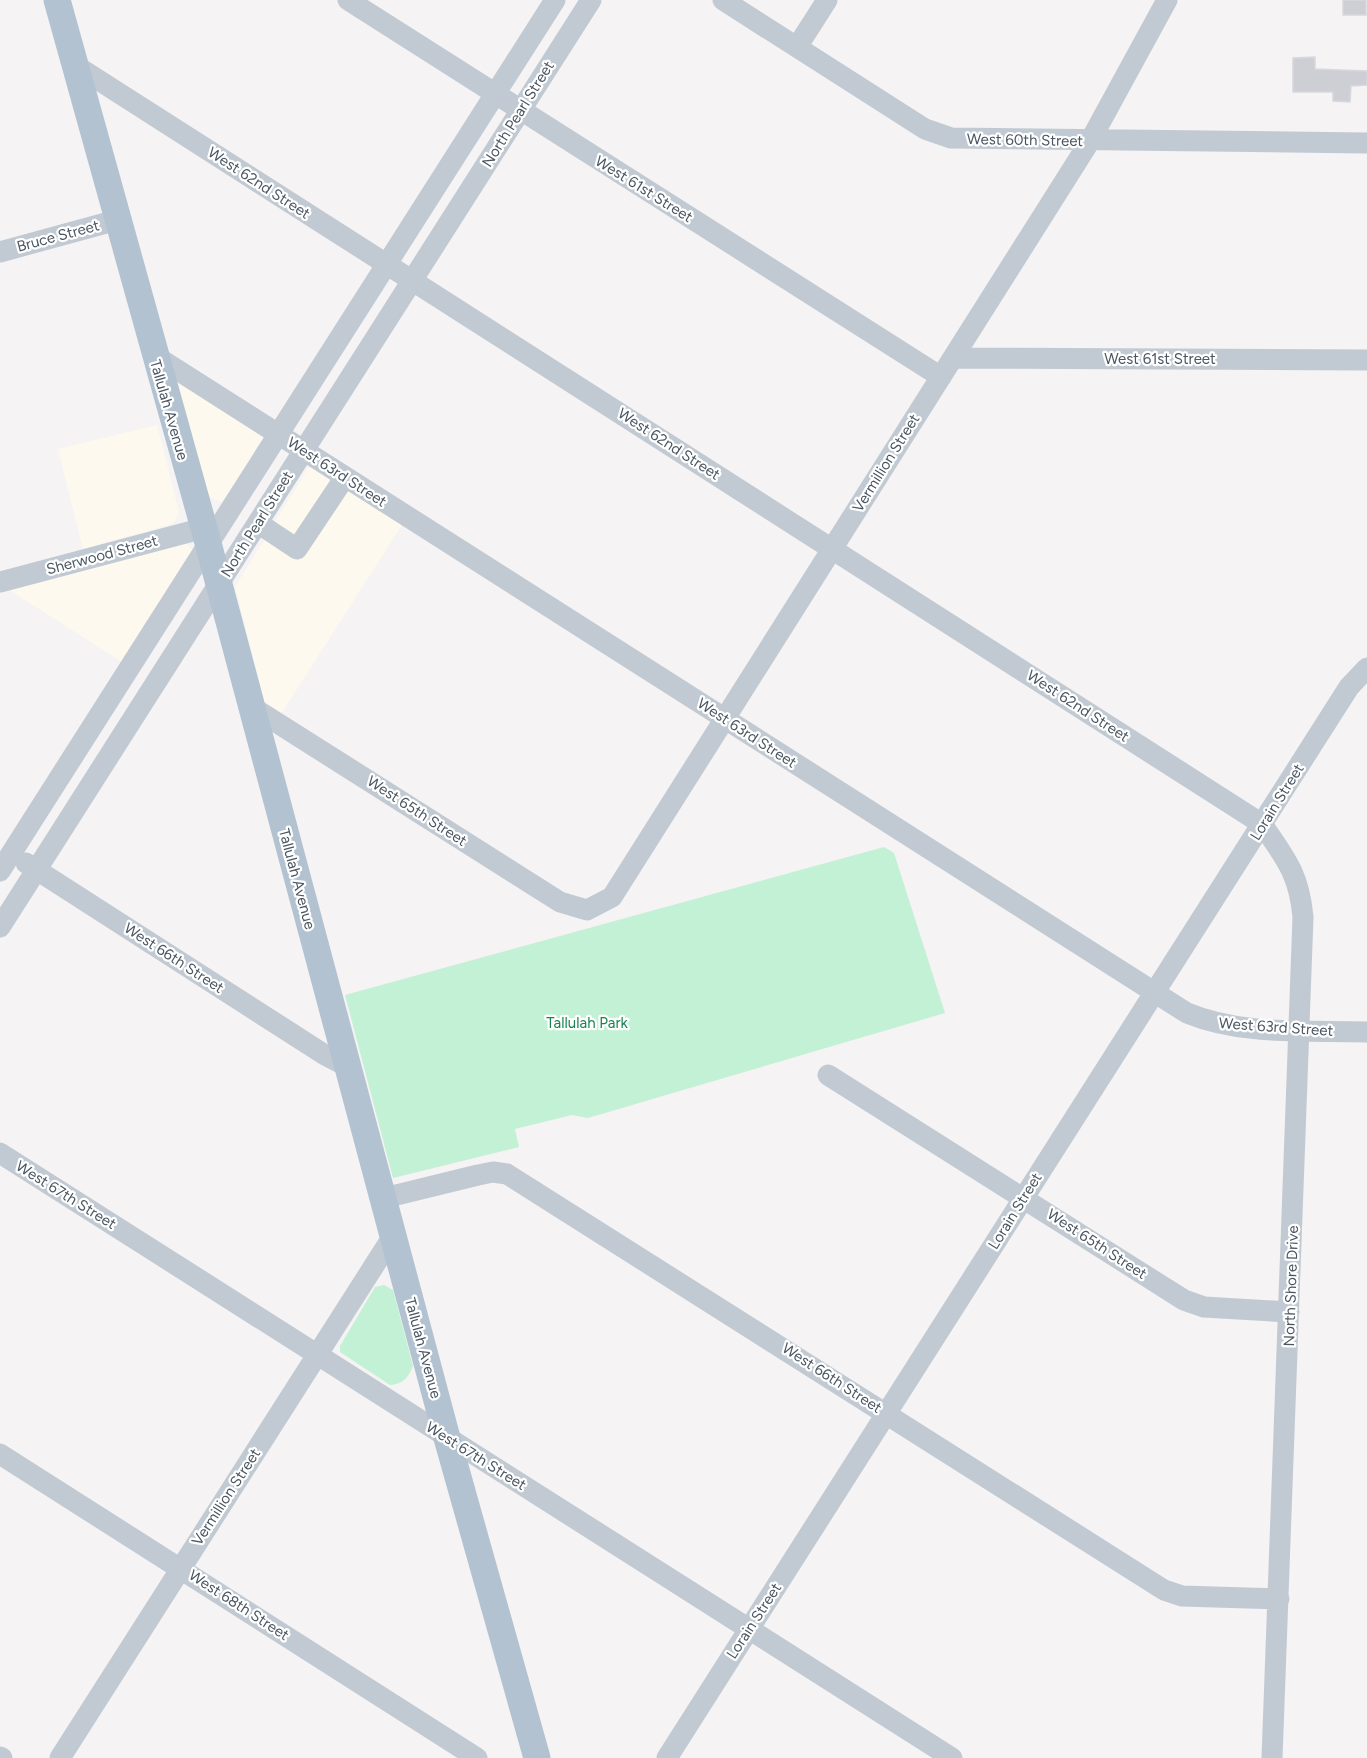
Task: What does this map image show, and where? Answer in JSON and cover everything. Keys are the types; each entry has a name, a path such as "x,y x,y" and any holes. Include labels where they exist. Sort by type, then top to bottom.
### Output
{"main road":[{"name":"Tallulah Avenue","path":"57,0 206,538 447,1438 537,1758"}],"street":[{"name":"West 61st Street","path":"348,0 940,377"},
{"name":"North Pearl Street","path":"4,857 206,538 280,435 555,0"},
{"name":"North Pearl Street","path":"0,927 591,0"},
{"name":"West 60th Street","path":"723,0 925,129 951,138 1367,143"},
{"path":"797,46 827,0"},
{"name":"Vermillion Street","path":"587,910 612,897 723,718 1090,141 1167,0"},
{"name":"West 62nd Street","path":"75,65 1262,824"},
{"name":"Bruce Street","path":"0,252 117,220"},
{"name":"West 63rd Street","path":"154,355 1187,1013 1210,1023 1233,1027 1367,1032"},
{"name":"West 61st Street","path":"953,358 1367,360"},
{"path":"258,523 297,549 345,477"},
{"name":"Sherwood Street","path":"0,582 206,538"},
{"name":"Lorain Street","path":"668,1758 1349,687 1367,668"},
{"name":"West 65th Street","path":"249,705 560,902 587,910"},
{"name":"North Shore Drive","path":"1262,824 1292,867 1301,894 1303,917 1272,1758"},
{"name":"West 66th Street","path":"4,857 37,870 348,1067"},
{"name":"West 65th Street","path":"828,1075 1184,1300 1204,1307 1290,1312"},
{"name":"West 67th Street","path":"0,1153 952,1758"},
{"name":"West 66th Street","path":"384,1198 478,1174 507,1174 1164,1590 1182,1596 1279,1599"},
{"name":"Vermillion Street","path":"60,1758 393,1236"},
{"name":"West 68th Street","path":"0,1454 477,1758"}],"shaded area":[{"path":"164,352 275,423 225,500 221,502 209,497"},
{"path":"157,425 179,512 175,521 169,525 83,549 58,449"},
{"path":"310,465 402,525 281,714 265,704 235,587"},
{"path":"174,544 187,544 192,550 192,557 122,662 8,589"}],"green space":[{"name":"Tallulah Park","path":"884,847 894,853 945,1013 588,1118 572,1115 515,1129 519,1147 393,1178 345,995"},
{"path":"384,1285 393,1290 413,1366 404,1380 390,1385 340,1352 340,1346 375,1287"}],"building":[{"path":"1343,0 1366,0 1366,15 1343,15"},
{"path":"1315,57 1315,69 1367,71 1367,85 1351,86 1350,102 1333,101 1333,92 1293,92 1293,58"}]}
